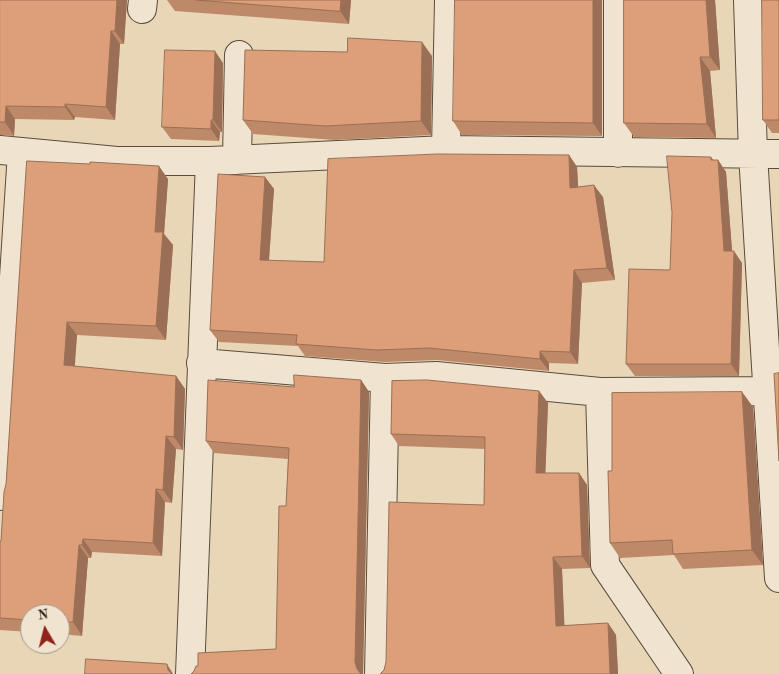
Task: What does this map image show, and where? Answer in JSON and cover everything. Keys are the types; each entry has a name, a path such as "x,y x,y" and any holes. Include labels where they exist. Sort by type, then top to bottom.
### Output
{"street":[{"path":"446,150 449,0"},
{"path":"618,0 618,153"},
{"path":"748,0 766,154 768,391 779,578"},
{"path":"238,55 238,160"},
{"path":"0,496 11,151 117,161 210,161 446,150 766,154"},
{"path":"190,674 210,161"},
{"path":"201,364 385,378 436,376 600,392 768,391"},
{"path":"379,674 385,378"},
{"path":"600,392 606,565 679,674"}],"building":[{"path":"0,0 117,0 115,31 111,31 106,107 65,104 65,107 6,106 5,122 0,122"},
{"path":"196,0 341,0 340,11"},
{"path":"455,0 593,0 593,123 453,121"},
{"path":"624,0 706,0 710,57 700,57 707,124 624,123"},
{"path":"762,0 779,0 779,120 763,120"},
{"path":"348,38 422,42 421,121 325,126 243,120 245,50 347,52"},
{"path":"165,50 215,51 213,120 211,120 211,129 162,127"},
{"path":"438,154 569,155 570,188 594,185 607,268 574,270 570,352 540,351 540,359 429,348 377,350 296,344 297,335 210,330 218,174 265,177 260,260 324,262 328,159"},
{"path":"667,156 711,157 711,160 718,160 724,251 734,251 731,364 626,364 629,269 670,270 672,213"},
{"path":"27,161 159,166 155,232 163,232 156,326 67,322 64,365 176,376 174,437 166,436 163,490 156,489 153,543 83,539 82,545 79,545 73,622 70,622 70,604 20,604 20,619 0,618 0,541 6,484"},
{"path":"779,373 779,461 774,374"},
{"path":"294,375 361,380 355,662 361,674 191,674 196,666 198,666 198,653 276,649 279,506 286,506 289,448 206,441 208,380 294,387"},
{"path":"427,380 539,391 536,473 579,473 582,556 553,557 556,626 608,623 610,674 380,674 384,670 386,662 389,502 484,505 485,437 391,434 392,381"},
{"path":"742,392 752,550 673,554 672,540 610,543 608,471 612,471 612,393"},
{"path":"86,659 167,664 168,670 172,674 85,674"}]}
